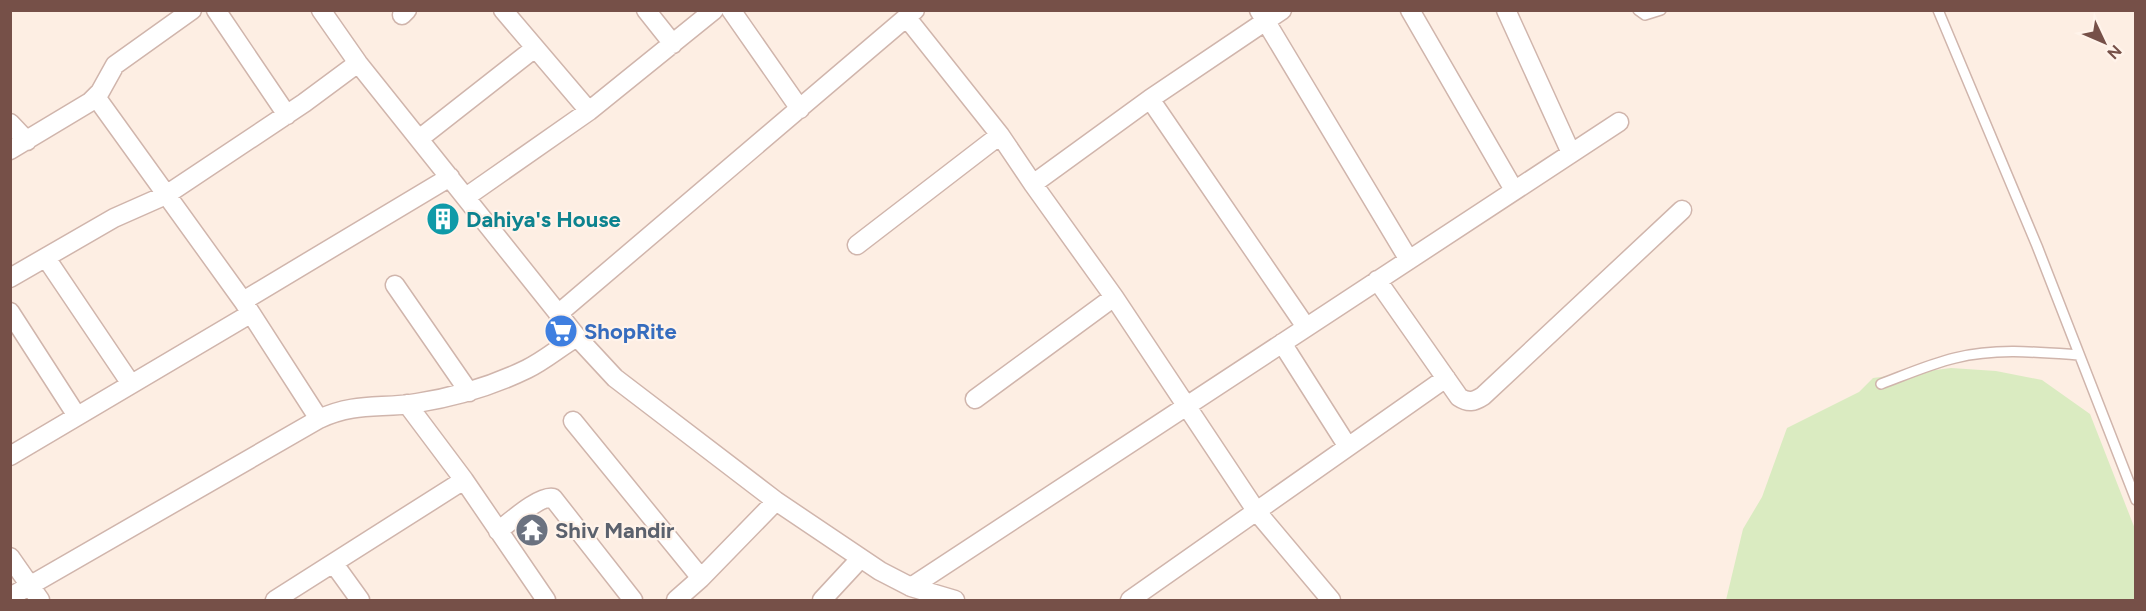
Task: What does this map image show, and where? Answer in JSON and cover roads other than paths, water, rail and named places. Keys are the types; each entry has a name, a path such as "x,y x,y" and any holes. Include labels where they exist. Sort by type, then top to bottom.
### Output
{"street":[{"path":"10,150 96,97 116,65 192,10"},
{"path":"216,10 287,115"},
{"path":"321,10 358,63 576,337 615,378 776,501 860,559 911,587 955,600"},
{"path":"503,10 589,111"},
{"path":"646,10 673,44"},
{"path":"466,197 589,111 714,10"},
{"path":"731,10 800,109"},
{"path":"1033,184 1262,16 1282,10"},
{"path":"1410,10 1514,190"},
{"path":"1506,10 1572,153"},
{"path":"558,314 911,14 1114,297 1257,512 1331,600"},
{"path":"1262,16 1409,260"},
{"path":"419,139 535,48"},
{"path":"10,278 114,218 166,195 287,115 358,63"},
{"path":"96,97 247,308 319,419"},
{"path":"1150,99 1306,327"},
{"path":"911,587 1619,122"},
{"path":"10,123 27,141"},
{"path":"857,245 1000,135"},
{"path":"10,456 131,384 450,177"},
{"path":"1377,280 1459,397 1465,401 1476,401 1682,210"},
{"path":"46,258 131,384"},
{"path":"395,285 469,392"},
{"path":"975,399 1114,297"},
{"path":"10,312 77,416"},
{"path":"10,597 35,593 319,419 358,407 407,405 469,392 528,369 576,337"},
{"path":"1282,343 1348,447"},
{"path":"1130,600 1446,378"},
{"path":"407,405 464,480 546,600"},
{"path":"573,421 701,578"},
{"path":"275,600 464,480"},
{"path":"498,531 540,501 548,497 553,498 633,600"},
{"path":"676,600 701,578 776,501"},
{"path":"10,557 35,593"},
{"path":"822,600 860,559"},
{"path":"334,564 360,600"}],"lane":[{"path":"1638,10 1645,15 1661,10"},
{"path":"1938,10 2037,246 2136,500"},
{"path":"1881,384 1956,357 2012,351 2079,355"}],"place":[{"name":"Dahiya's House","path":"443,219"},
{"name":"ShopRite","path":"561,331"},
{"name":"Shiv Mandir","path":"532,530"}]}
